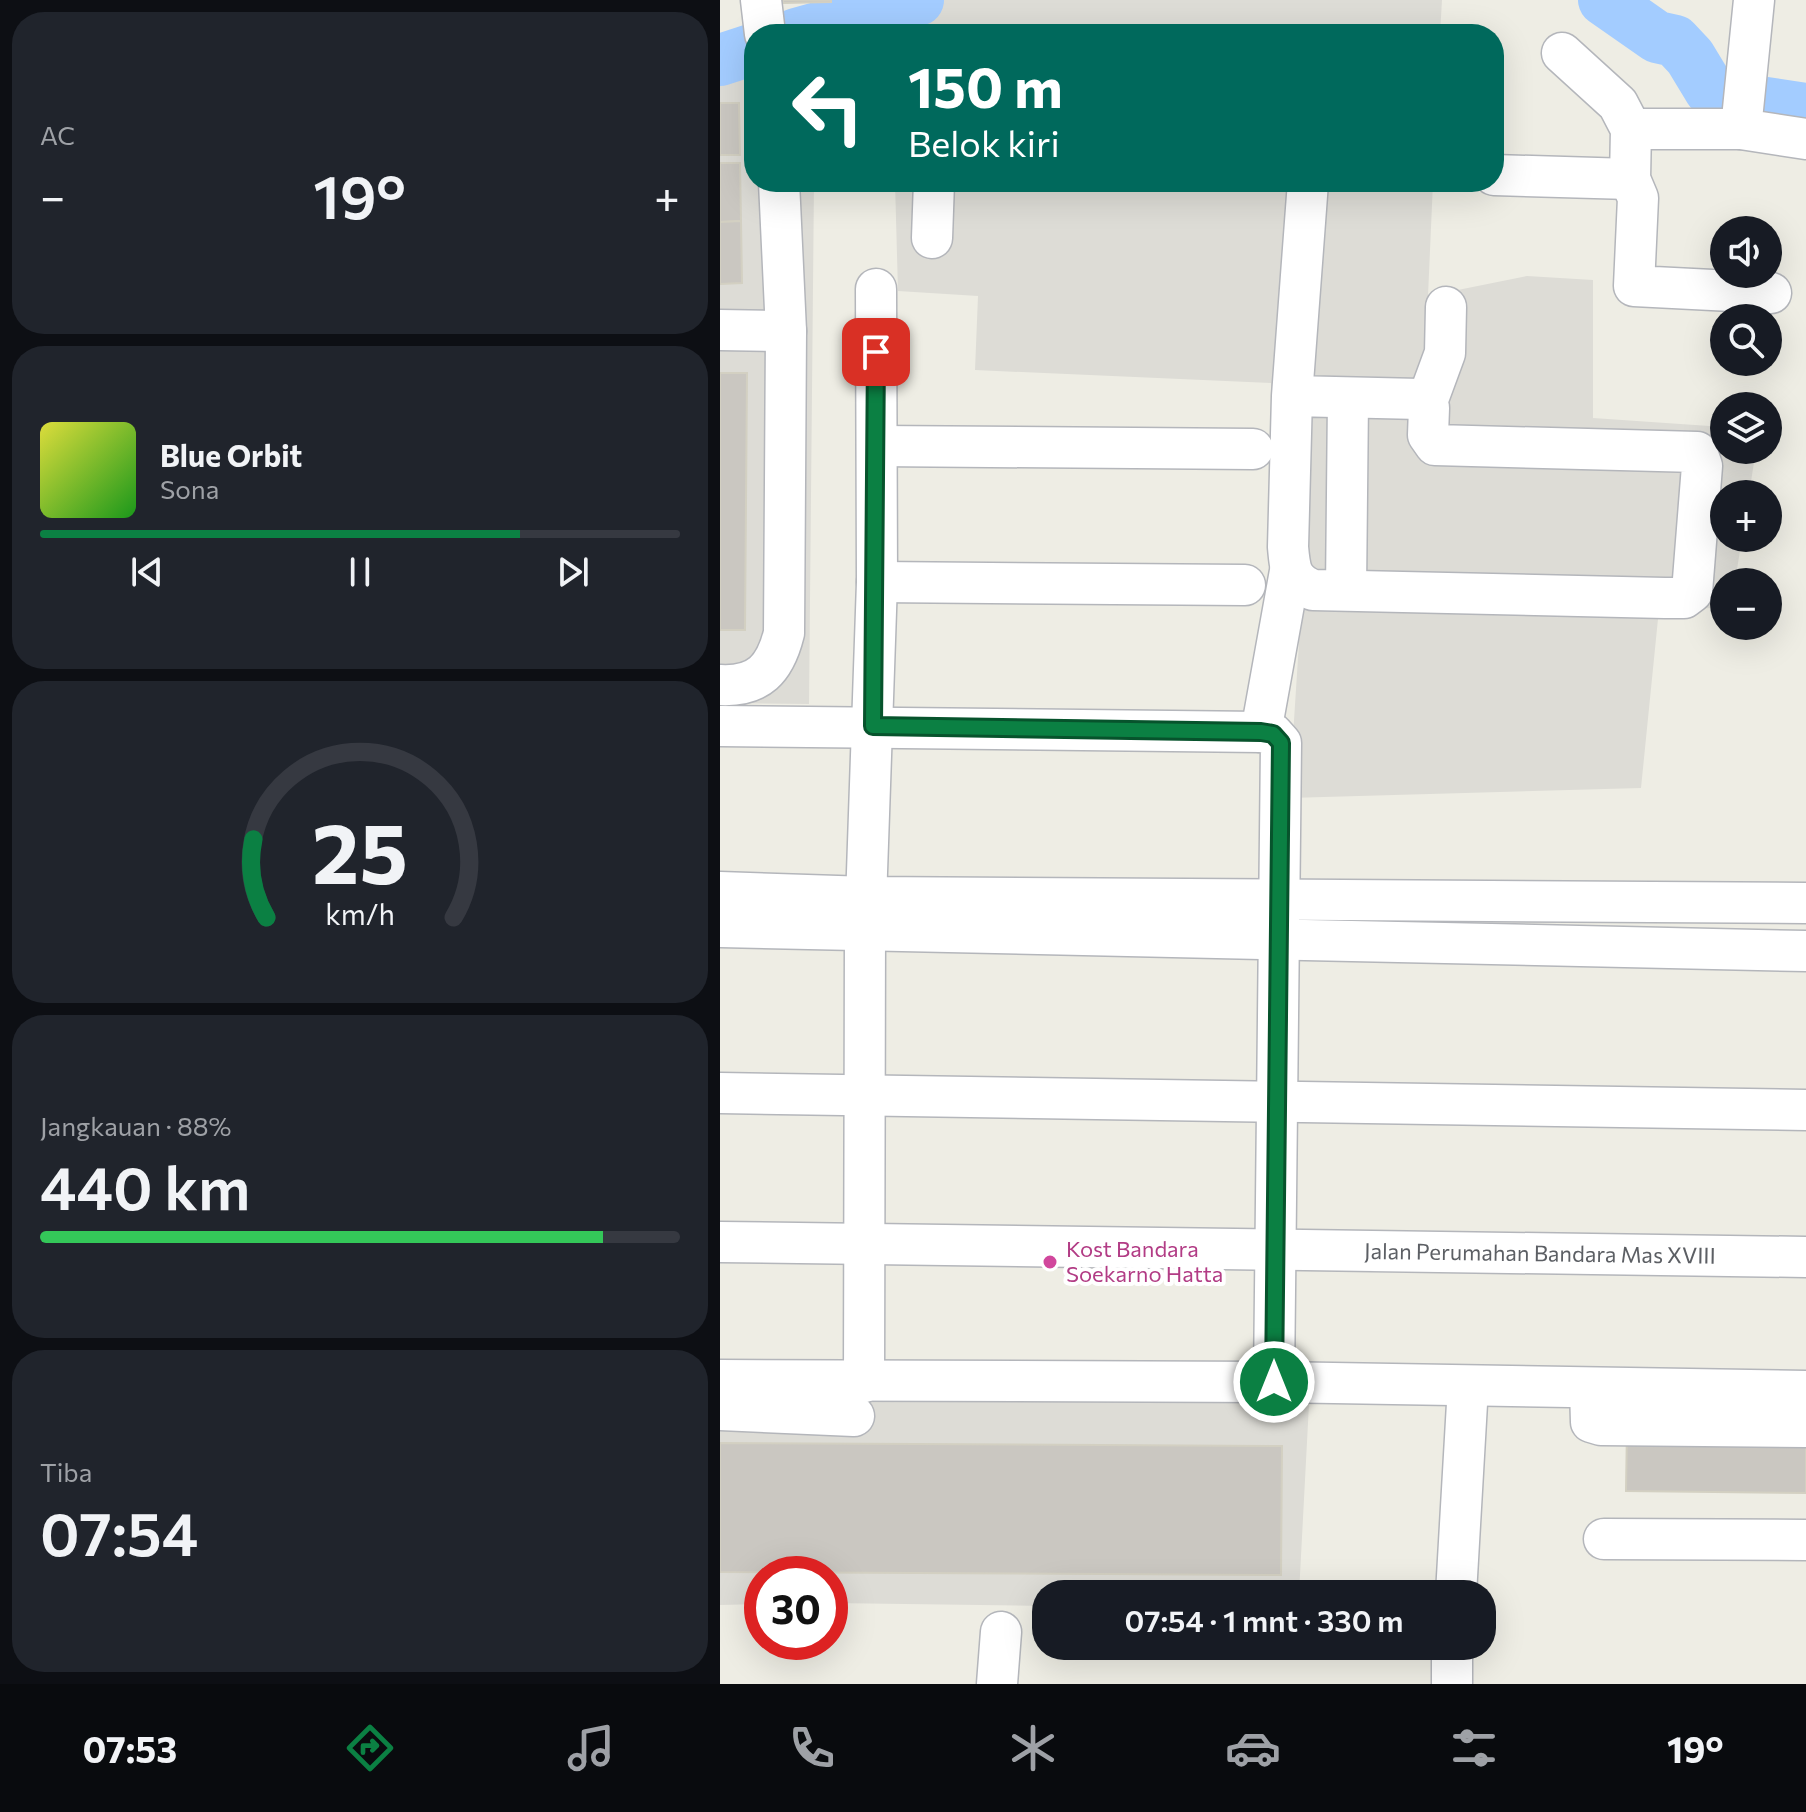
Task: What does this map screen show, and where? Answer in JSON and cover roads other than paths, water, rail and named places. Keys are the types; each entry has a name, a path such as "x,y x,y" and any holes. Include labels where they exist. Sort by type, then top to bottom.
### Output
{"street":[{"path":"1743,110 1754,0"},
{"path":"1562,53 1618,104 1631,129 1630,179 1638,198 1634,286 1771,293"},
{"path":"1631,129 1743,110 1806,139"},
{"path":"1504,175 1630,179"},
{"path":"720,685 758,679 778,658 784,633 786,331 779,192"},
{"path":"932,238 934,192"},
{"path":"1261,732 1290,571 1292,396 1307,192"},
{"path":"859,1399 864,1244 866,914 877,582 876,289"},
{"path":"1290,571 1296,583 1313,590 1665,598 1684,598 1692,592 1702,466 1697,452 1435,445 1428,435 1427,402 1445,353 1446,307"},
{"path":"720,330 786,331"},
{"path":"1292,396 1427,402"},
{"path":"1346,590 1348,399"},
{"path":"877,446 1253,449"},
{"path":"877,582 1245,585"},
{"path":"720,726 1261,732 1273,734 1281,743 1274,1103 1274,1382"},
{"path":"720,892 866,914 1277,940 1806,951"},
{"path":"720,927 866,914 1278,898 1806,903"},
{"path":"720,1093 1806,1110"},
{"name":"Jalan Perumahan Bandara Mas XVIII","path":"720,1242 1806,1257"},
{"path":"720,1380 859,1399"},
{"path":"720,1410 859,1399 1274,1382 1806,1391"},
{"path":"1457,1580 1468,1386"},
{"path":"1590,1389 1591,1422 1601,1425 1806,1427"},
{"path":"1604,1539 1806,1540"},
{"path":"997,1684 1001,1632"},
{"path":"1452,1660 1452,1684"}],"waterway":[{"path":"832,24 918,0"},
{"path":"1604,0 1657,37 1675,41 1690,57 1710,90 1732,98 1806,109"},
{"path":"720,60 744,52"}],"place":[{"name":"Kost Bandara Soekarno Hatta","path":"1050,1262"}]}
